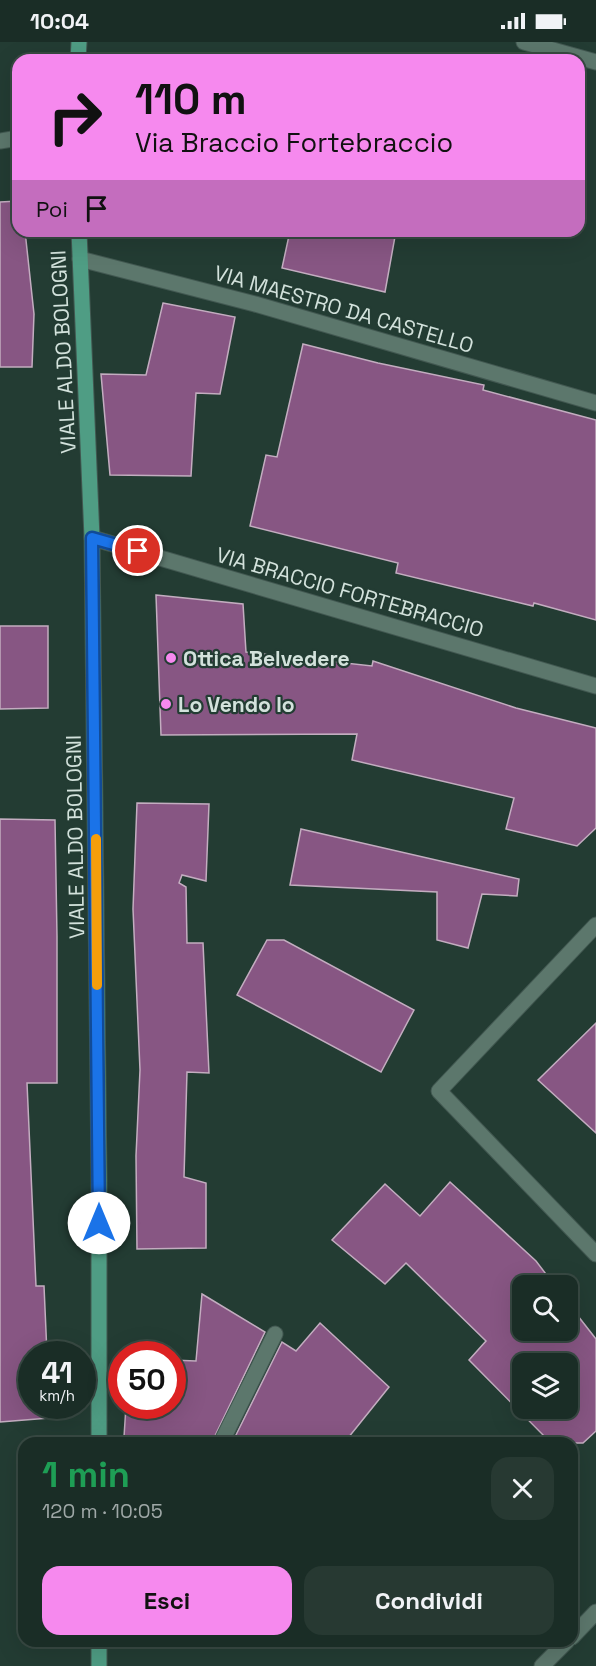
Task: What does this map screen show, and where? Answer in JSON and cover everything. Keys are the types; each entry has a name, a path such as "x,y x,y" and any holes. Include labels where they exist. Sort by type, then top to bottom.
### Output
{"main road":[{"name":"VIALE ALDO BOLOGNI","path":"79,237 92,538 99,1179 99,1437"},
{"path":"99,1647 99,1666"}],"street":[{"path":"524,42 567,54"},
{"name":"VIA MAESTRO DA CASTELLO","path":"80,260 255,304 596,403"},
{"name":"VIA BRACCIO FORTEBRACCIO","path":"92,538 596,686"},
{"path":"596,925 439,1090 596,1254"},
{"path":"224,1437 275,1334"},
{"path":"578,1630 596,1612"},
{"path":"542,1666 561,1647"}],"building":[{"path":"12,201 12,237 26,237 34,314 32,367 0,367 0,202"},
{"path":"289,237 395,237 385,292 282,268"},
{"path":"163,303 235,317 220,394 196,393 191,476 110,475 101,374 146,375"},
{"path":"303,344 378,363 484,385 483,390 596,420 596,620 534,603 533,606 396,573 398,563 250,526 266,455 277,457"},
{"path":"156,595 243,604 246,652 372,666 373,661 516,708 596,728 596,828 577,846 506,829 514,798 352,760 357,734 161,735"},
{"path":"0,626 48,626 48,708 0,709"},
{"path":"137,803 209,804 206,881 182,875 179,883 186,887 187,943 203,943 209,1073 187,1072 184,1177 206,1183 206,1248 137,1249 136,1156 140,1070 133,909"},
{"path":"0,819 55,820 57,1083 27,1083 36,1286 44,1286 46,1341 18,1341 18,1419 37,1419 0,1422"},
{"path":"301,829 519,879 517,896 482,894 468,948 437,940 437,892 290,885"},
{"path":"267,940 284,940 414,1010 381,1072 237,995"},
{"path":"596,1023 596,1133 538,1080"},
{"path":"450,1182 536,1261 547,1275 512,1275 512,1341 578,1341 578,1316 596,1339 596,1431 583,1443 578,1443 578,1437 545,1437 527,1419 578,1419 578,1353 512,1353 512,1404 469,1360 486,1341 406,1263 385,1284 332,1240 385,1184 420,1216"},
{"path":"202,1294 265,1332 214,1437 124,1437 125,1419 186,1419 186,1361 196,1361"},
{"path":"320,1323 389,1387 349,1437 235,1437 282,1342 296,1351"}],"slow traffic":[{"path":"96,839 97,985"}],"place":[{"name":"Ottica Belvedere","path":"171,658"},
{"name":"Lo Vendo Io","path":"166,704"}],"route":[{"path":"99,1223 92,538 138,551"}]}
